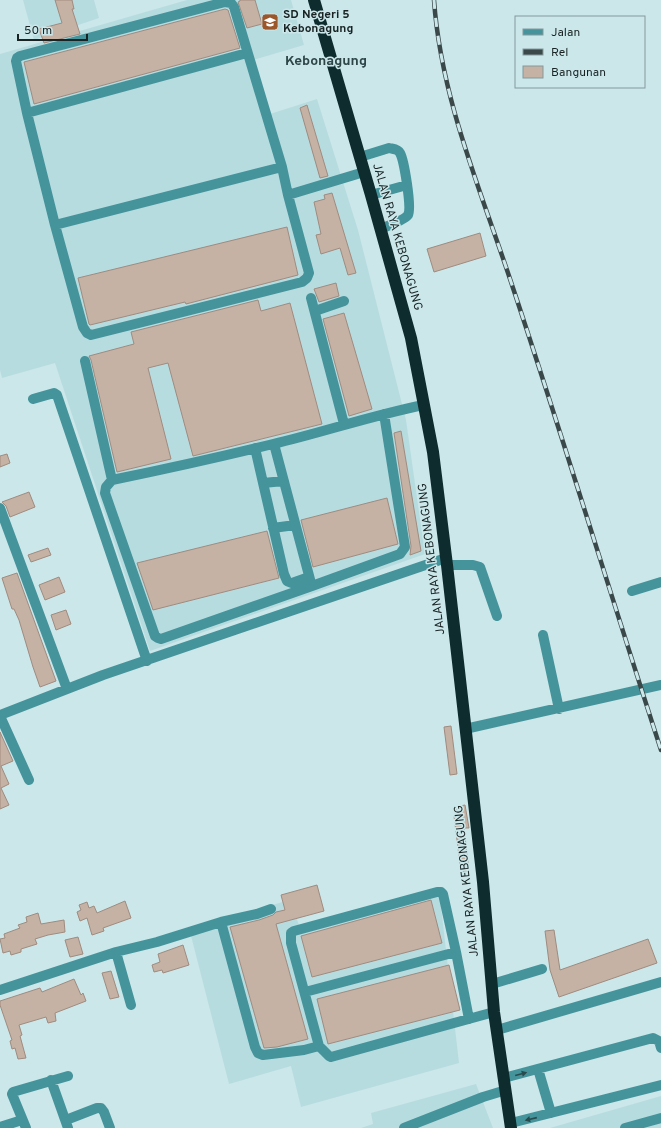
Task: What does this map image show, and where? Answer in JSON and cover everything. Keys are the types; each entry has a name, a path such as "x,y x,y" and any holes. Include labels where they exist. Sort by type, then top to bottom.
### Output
{"highway":[{"name":"JALAN RAYA KEBONAGUNG","path":"314,0 372,196 411,338 433,452 447,561 483,882 494,1012 511,1126"}],"street":[{"path":"228,2 234,7 247,52 282,168 309,273 307,278 302,282 91,335 87,333 82,327 55,225 27,113 16,61 17,58 228,2"},
{"path":"27,113 247,52"},
{"path":"360,157 389,148 397,150 400,153 407,185 409,212 408,216 381,229"},
{"path":"55,225 282,168"},
{"path":"288,195 364,172"},
{"path":"372,196 407,185"},
{"path":"311,298 344,424"},
{"path":"314,311 344,301"},
{"path":"85,361 112,480"},
{"path":"34,399 54,393 57,395 147,661"},
{"path":"384,414 405,548 400,554 310,582 161,639 155,636 105,494 106,487 112,480 202,462 274,444 344,424 384,414 424,405"},
{"path":"274,444 310,582"},
{"path":"254,448 284,574 287,581 292,583 310,582"},
{"path":"263,483 284,481"},
{"path":"0,508 67,689"},
{"path":"273,528 295,525"},
{"path":"29,780 0,715 67,689 147,661 447,561 473,564 480,567 498,616"},
{"path":"632,591 661,582"},
{"path":"543,635 559,709"},
{"path":"465,729 661,685"},
{"path":"468,1019 456,952 443,894 441,892 292,932 290,935 291,944 319,1046 331,1057 494,1012"},
{"path":"0,990 116,952 157,942 221,922 257,914 271,909"},
{"path":"221,922 254,1047 258,1053 269,1056 319,1046"},
{"path":"116,952 131,1005"},
{"path":"305,992 456,952"},
{"path":"492,984 542,969"},
{"path":"497,1030 661,982"},
{"path":"404,1128 483,1097 505,1084 538,1069 653,1038 658,1041 661,1048"},
{"path":"538,1069 551,1113"},
{"path":"0,1127 24,1124 12,1094 13,1092 68,1076"},
{"path":"51,1080 67,1124 97,1108 101,1108 110,1128"},
{"path":"511,1126 551,1113 661,1085"},
{"path":"624,1128 661,1118"}],"shaded area":[{"path":"23,0 94,0 99,18 34,40"},
{"path":"187,0 291,0 304,45 253,60 270,114 317,99 358,230 406,420 425,554 150,651 55,363 2,378 0,370 0,54"},
{"path":"439,889 459,1063 301,1107 291,1066 229,1084 189,928 290,900 299,925"},
{"path":"476,1084 493,1128 361,1128 373,1124 371,1113"},
{"path":"661,1096 661,1128 550,1128"}],"building":[{"path":"55,0 72,0 74,9 72,9 80,34 44,43 39,29 62,23"},
{"path":"240,0 255,0 262,24 247,28 238,2"},
{"path":"225,9 228,10 240,48 34,104 24,62"},
{"path":"307,105 328,176 320,178 300,108"},
{"path":"332,193 356,273 348,275 340,248 321,254 316,235 321,234 314,202 325,199 324,195"},
{"path":"287,227 298,275 186,304 185,302 89,324 78,278"},
{"path":"480,233 486,256 434,272 427,249"},
{"path":"336,283 339,296 319,302 314,289"},
{"path":"258,300 261,311 290,303 322,424 193,456 168,363 148,368 171,459 117,472 89,356 134,344 131,332"},
{"path":"344,313 372,409 349,416 323,319"},
{"path":"401,431 421,551 410,555 411,546 394,433"},
{"path":"7,454 10,463 0,467 0,456"},
{"path":"29,492 35,507 10,517 6,506 2,502"},
{"path":"387,498 398,544 313,567 301,520"},
{"path":"267,531 279,578 153,610 137,563"},
{"path":"48,548 51,555 31,562 28,555"},
{"path":"17,573 56,681 40,687 19,620 14,609 12,609 2,578"},
{"path":"59,577 65,592 45,600 39,585"},
{"path":"66,610 71,624 56,630 51,615"},
{"path":"451,726 457,774 450,775 444,727"},
{"path":"0,732 13,761 1,766 9,784 1,788 9,805 0,809"},
{"path":"465,805 469,828 464,828 469,871 461,872 454,807"},
{"path":"317,885 324,911 276,924 308,1039 277,1047 264,1048 230,927 259,920 273,915 276,912 285,910 281,895"},
{"path":"431,900 442,943 312,977 301,936"},
{"path":"125,901 131,918 103,928 104,931 92,935 87,918 80,921 77,912 81,910 79,905 87,902 89,908 94,906 97,913"},
{"path":"38,913 41,924 64,920 65,932 35,939 37,944 21,949 21,952 11,955 10,951 3,953 0,939 5,938 4,934 20,928 18,925 27,922 26,917"},
{"path":"554,930 560,970 648,939 657,963 559,997 550,970 545,931"},
{"path":"78,937 83,954 70,957 65,940"},
{"path":"183,945 189,965 163,973 162,970 154,972 152,965 160,962 158,954"},
{"path":"449,965 460,1010 328,1044 317,999"},
{"path":"111,971 119,997 110,999 102,973"},
{"path":"74,979 81,995 83,993 86,1001 55,1013 56,1021 48,1023 46,1017 19,1025 22,1035 20,1036 26,1058 18,1059 15,1048 12,1049 10,1041 12,1040 0,1001 40,988 42,992"}],"railway":[{"path":"434,0 438,37 445,74 464,146 532,345 661,750"}],"place":[{"name":"SD Negeri 5 Kebonagung","path":"270,22"}],"district":[{"name":"Kebonagung","path":"326,61"}]}
